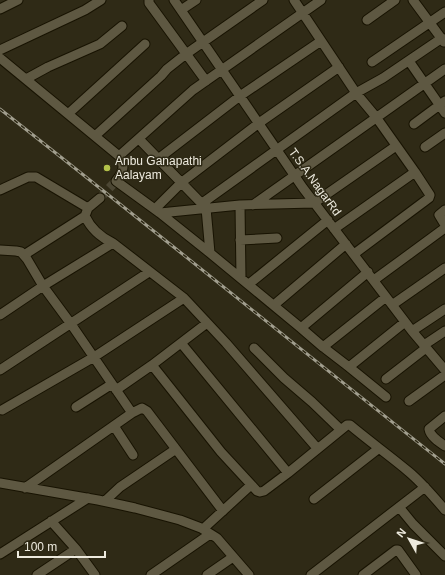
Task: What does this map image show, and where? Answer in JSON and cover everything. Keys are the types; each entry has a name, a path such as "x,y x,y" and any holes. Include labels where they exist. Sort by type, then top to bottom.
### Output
{"street":[{"path":"0,9 18,0"},
{"path":"0,50 85,10 101,0"},
{"path":"149,0 206,81"},
{"name":"T.S.A.NagarRd","path":"174,0 294,176 412,331 445,370"},
{"path":"181,10 196,0"},
{"path":"94,136 167,69 263,0"},
{"path":"294,0 356,93 376,117 430,195 429,198 354,254"},
{"path":"119,156 182,99 222,69 321,0"},
{"path":"367,20 395,0"},
{"path":"204,206 276,149 356,93 443,41 430,21 413,0"},
{"path":"372,62 445,12"},
{"path":"26,79 48,67 100,44 122,26"},
{"path":"158,159 240,96 321,40"},
{"path":"68,114 145,44"},
{"path":"0,58 119,156 124,162 124,167 116,181 210,253 386,397"},
{"path":"409,61 424,84 442,103 445,113"},
{"path":"157,211 182,182 259,123 339,67"},
{"path":"253,205 445,69"},
{"path":"414,124 442,103"},
{"path":"425,147 445,133"},
{"path":"139,139 204,206 210,253"},
{"path":"157,211 204,206 314,203 396,146"},
{"path":"334,229 414,172"},
{"path":"0,190 28,177 36,177 86,212 90,225 96,232 113,243 184,298 208,323 317,448"},
{"path":"24,255 86,212 100,198"},
{"path":"240,205 240,278"},
{"path":"301,328 371,276 445,226 439,215 445,210"},
{"path":"248,284 328,220"},
{"path":"240,240 277,238"},
{"path":"0,315 43,286 113,243"},
{"path":"274,305 346,244"},
{"path":"0,250 16,251 24,255 43,286 132,412"},
{"path":"323,347 389,301 445,268"},
{"path":"0,370 149,272"},
{"path":"2,410 94,357 184,298"},
{"path":"412,331 445,309"},
{"path":"349,367 405,322"},
{"path":"76,407 152,365 208,323"},
{"path":"386,379 445,331"},
{"path":"181,343 288,473"},
{"path":"254,348 340,430"},
{"path":"152,365 221,452 257,491 260,492 264,490 288,473 340,430 347,425 350,425 378,449 410,472 445,510"},
{"path":"409,401 445,374"},
{"path":"26,488 132,412 142,408 145,409 223,511"},
{"path":"445,416 429,429 432,436 445,446"},
{"path":"114,426 133,455"},
{"path":"314,499 378,449"},
{"path":"105,501 120,487 176,450"},
{"path":"0,483 105,501 180,520 217,538 249,575"},
{"path":"151,575 206,532 223,511 251,485"},
{"path":"316,574 425,487"},
{"path":"0,554 51,520 88,498"},
{"path":"399,507 413,524 445,556"},
{"path":"51,520 76,549 95,575"},
{"path":"37,575 76,549"},
{"path":"364,575 396,550 398,550 403,556 416,575"},
{"path":"207,575 233,557"}],"tunnel":[{"path":"100,198 116,181"}],"railway":[{"path":"0,109 445,464"}],"place":[{"name":"Anbu Ganapathi Aalayam","path":"107,168"}]}
